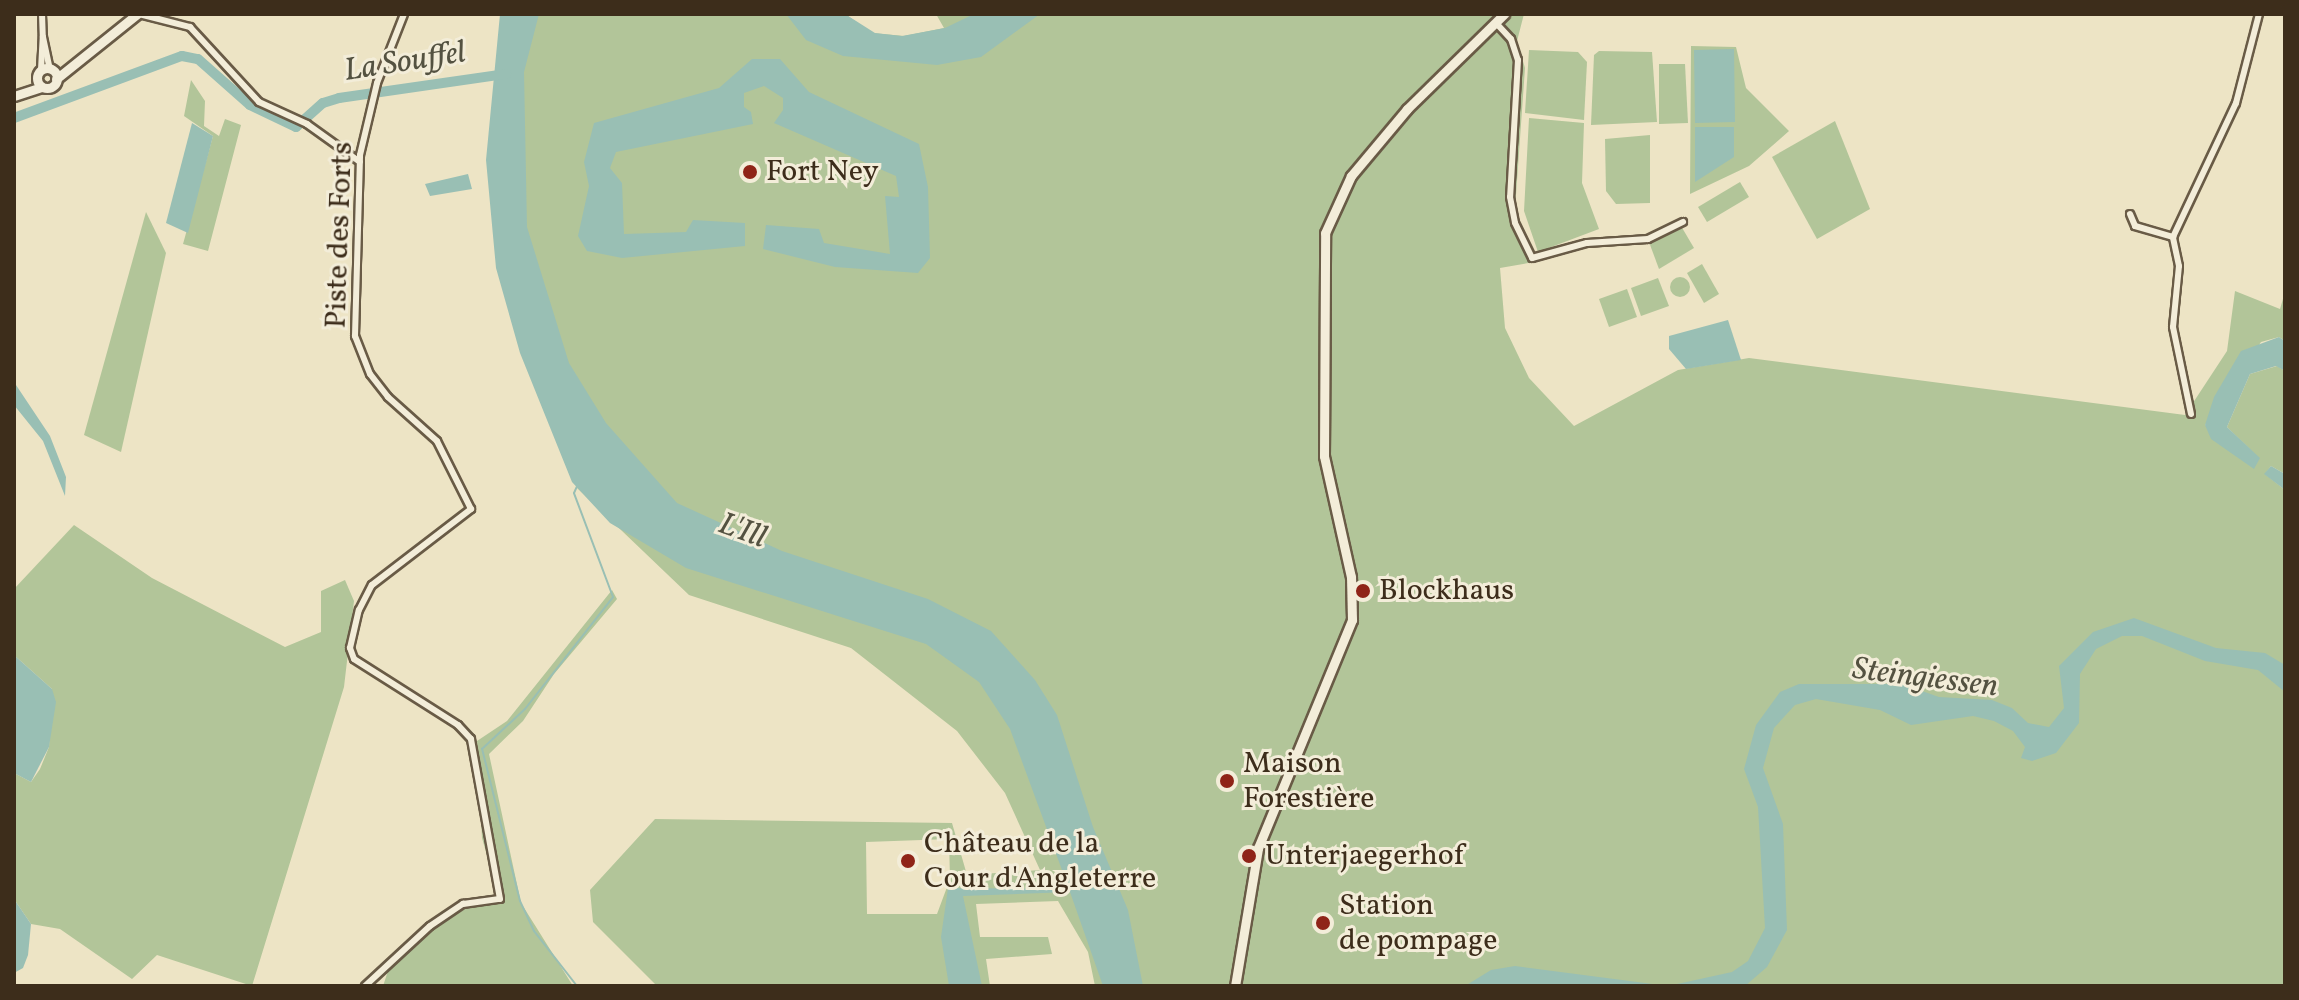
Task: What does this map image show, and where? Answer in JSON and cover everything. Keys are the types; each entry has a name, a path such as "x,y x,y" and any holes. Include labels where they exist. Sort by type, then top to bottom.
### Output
{"main road":[{"path":"14,94 79,61 138,14"},
{"path":"1235,986 1258,848 1352,620 1351,577 1324,456 1321,263 1327,224 1351,176 1407,109 1504,14"}],"street":[{"path":"42,14 46,76"},
{"path":"138,14 190,27 247,92 305,123 360,162"},
{"name":"Piste des Forts","path":"365,986 430,926 463,904 500,899 471,739 458,725 351,653 359,610 372,585 420,553 471,509 437,441 388,397 359,347 360,162 377,92 404,14"},
{"path":"2191,414 2173,327 2179,266 2173,237 2236,103 2259,14"},
{"path":"1496,23 1511,39 1518,60 1510,197 1515,223 1532,258 1587,243 1648,239 1683,222"},
{"path":"2130,214 2135,226 2173,237"}],"green space":[{"path":"523,14 845,14 872,33 904,36 944,28 936,14 1524,14 1517,41 1525,68 1515,209 1534,262 1500,268 1505,328 1529,378 1574,426 1678,370 1749,358 2185,415 2227,351 2235,291 2280,309 2285,292 2285,341 2279,337 2261,342 2205,425 2259,458 2227,427 2250,374 2277,366 2285,371 2285,474 2271,466 2265,474 2285,490 2285,986 1095,986 1088,952 1058,901 976,904 980,937 1048,937 1052,954 986,959 990,986 657,986 593,922 590,890 655,819 952,823 967,875 1040,870 1005,793 957,731 851,648 689,595 576,487 602,460 514,232","holes":["949,839 950,879 937,914 867,914 866,842"]},
{"path":"1691,46 1736,47 1746,88 1789,131 1749,166 1690,194"},
{"path":"1529,50 1578,52 1587,62 1584,120 1525,113"},
{"path":"1599,51 1652,52 1657,122 1591,125 1594,55"},
{"path":"1659,64 1685,64 1688,123 1659,124"},
{"path":"191,80 205,101 204,126 219,136 225,119 241,125 208,251 183,244 213,136 184,116"},
{"path":"1529,118 1584,123 1582,183 1599,229 1538,252 1524,211"},
{"path":"1835,121 1870,209 1817,239 1772,157"},
{"path":"1650,135 1650,203 1616,204 1606,191 1605,139"},
{"path":"1740,182 1749,197 1707,222 1698,207"},
{"path":"146,212 166,253 121,452 84,435"},
{"path":"1681,226 1694,248 1659,269 1649,242"},
{"path":"1702,264 1719,294 1704,303 1687,273"},
{"path":"1680,277 1687,280 1690,287 1687,294 1680,297 1673,294 1670,287 1673,280"},
{"path":"1658,278 1669,306 1641,316 1631,288"},
{"path":"1627,289 1637,317 1609,327 1599,299"},
{"path":"74,525 152,578 285,647 321,632 321,591 345,580 354,601 344,687 252,986 157,955 132,979 60,929 31,924 14,899 14,773 31,782 40,769 49,747 52,689 14,655 14,589"},
{"path":"612,590 617,599 554,674 523,721 489,754 521,903 573,986 383,986 388,971 437,925 472,905 500,901 482,838 477,741 507,721"}],"water":[{"path":"500,14 539,14 524,72 527,227 569,363 606,423 677,503 782,551 928,599 991,631 1035,680 1057,715 1093,827 1128,910 1143,986 1103,986 1070,892 963,896 982,986 949,986 941,937 948,888 1069,889 1010,729 979,682 926,644 686,568 610,523 572,482 520,353 496,268 486,160"},
{"path":"786,14 845,14 875,33 902,36 945,28 974,14 1040,14 981,57 937,65 843,56 806,40"},
{"path":"1734,49 1735,122 1695,123 1694,50"},
{"path":"752,59 780,59 809,92 919,144 928,187 930,258 918,273 835,267 763,249 766,225 819,229 824,243 890,254 885,196 899,197 896,176 774,123 783,110 783,98 764,86 744,93 744,107 751,112 753,124 616,152 610,168 622,183 624,234 686,232 693,220 745,223 745,246 622,258 587,251 578,236 589,186 584,162 594,123 719,88"},
{"path":"192,123 213,136 188,233 166,223"},
{"path":"1695,127 1734,127 1734,157 1695,182"},
{"path":"468,174 472,189 430,196 425,184"},
{"path":"1728,320 1741,360 1686,369 1669,349 1669,336"},
{"path":"2279,337 2285,341 2285,371 2276,366 2250,374 2227,427 2260,458 2254,469 2211,439 2205,425 2214,397 2241,351"},
{"path":"14,382 50,436 66,477 65,496 43,441 14,405"},
{"path":"2271,466 2285,474 2285,490 2264,474"},
{"path":"2134,618 2216,648 2265,653 2285,665 2285,692 2258,670 2205,661 2142,636 2122,636 2096,649 2080,674 2079,723 2056,753 2032,761 2021,758 2025,747 2013,731 1994,721 1973,716 1911,725 1880,710 1816,699 1795,705 1774,728 1763,768 1783,824 1787,930 1767,967 1745,986 1668,986 1732,972 1748,961 1765,928 1758,807 1744,769 1756,725 1780,692 1799,684 1902,684 1939,697 1992,700 2012,708 2028,723 2049,727 2064,708 2059,666 2093,632"},
{"path":"14,655 52,689 56,702 49,747 31,782 14,773"},
{"path":"14,899 31,924 28,955 23,968 14,973"},
{"path":"1515,966 1668,986 1465,986 1491,970"}],"waterway":[{"name":"La Souffel","path":"14,118 182,56 198,59 250,105 296,127 323,103 339,98 506,74"},
{"path":"577,986 534,931 520,901 482,749 525,709 613,597 574,493 578,484"}],"place":[{"name":"Fort Ney","path":"750,172"},
{"name":"Blockhaus","path":"1363,591"},
{"name":"Maison Forestière","path":"1227,781"},
{"name":"Unterjaegerhof","path":"1249,856"},
{"name":"Château de la Cour d'Angleterre","path":"908,861"},
{"name":"Station de pompage","path":"1323,923"}],"water label":[{"name":"L'Ill","path":"742,532"},
{"name":"Steingiessen","path":"1925,679"}]}
